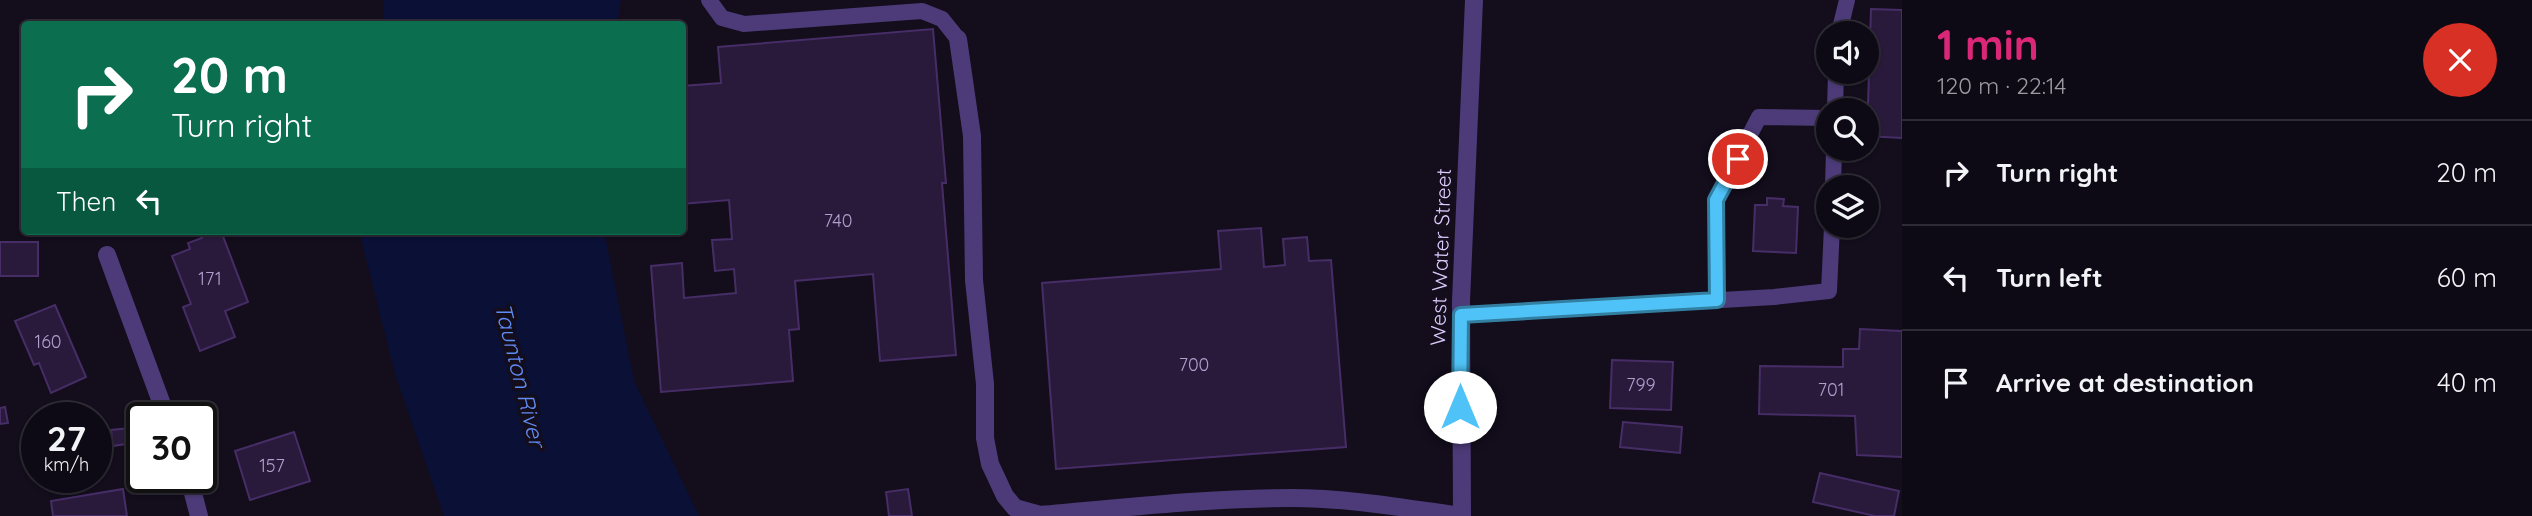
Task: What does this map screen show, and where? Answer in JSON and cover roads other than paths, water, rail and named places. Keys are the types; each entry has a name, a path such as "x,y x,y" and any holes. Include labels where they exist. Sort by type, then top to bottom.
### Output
{"street":[{"name":"West Water Street","path":"1462,516 1461,315 1474,0"},
{"path":"958,39 972,136 974,279 985,384 985,438 996,480 1015,508 1040,515 1229,500 1292,498 1462,516"},
{"path":"107,255 161,402"},
{"path":"193,493 200,516"}],"lane":[{"path":"709,0 722,18 744,24 922,11 942,19 958,39"},
{"path":"885,0 904,12"},
{"path":"1842,21 1847,0"},
{"path":"1717,300 1716,200 1759,117 1816,118"},
{"path":"1461,315 1829,291 1831,238"}],"water":[{"path":"384,0 621,0 618,21 384,21"},
{"name":"Taunton River","path":"360,235 605,235 634,381 699,516 444,516 396,377"}]}
